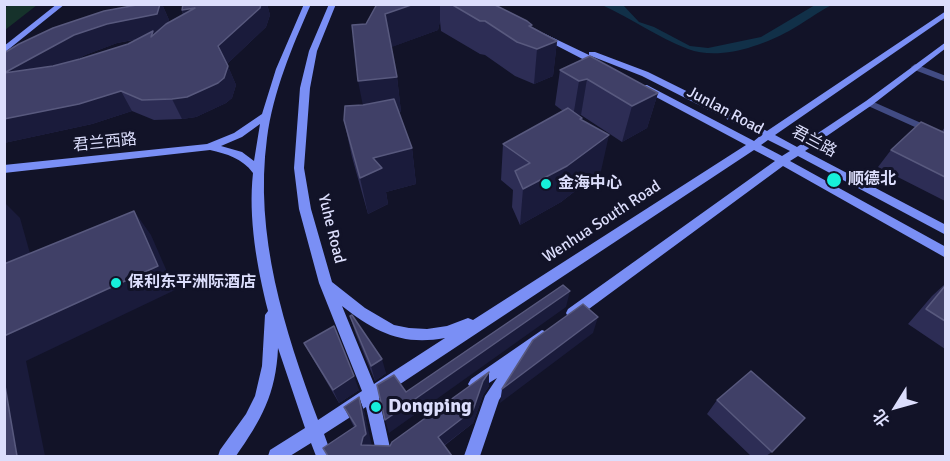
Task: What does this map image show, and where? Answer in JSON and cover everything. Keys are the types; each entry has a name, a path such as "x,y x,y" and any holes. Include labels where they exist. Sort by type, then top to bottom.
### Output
{"main road":[{"path":"4,51 62,4"},
{"path":"308,5 285,51 262,138 259,174 260,221 273,308 324,456"},
{"name":"Yuhe Road","path":"335,6 313,51 305,88 299,168 305,209 326,283 370,395 384,452"},
{"name":"Wenhua South Road","path":"276,456 754,145 944,15"},
{"path":"533,30 626,78"},
{"path":"460,395 783,161 869,103 945,44"},
{"name":"君兰路","path":"565,46 614,61 645,74 769,135 945,231"},
{"name":"Junlan Road","path":"636,83 754,145 945,253"},
{"path":"209,147 238,135 268,114"},
{"path":"209,147 241,155 259,174"},
{"name":"君兰西路","path":"4,169 209,147"},
{"path":"326,283 360,314 388,330 421,336 455,330 496,312"},
{"path":"226,456 250,422 263,395 270,360 273,308"},
{"path":"471,456 493,396 528,346"}],"street":[{"path":"915,67 945,79"},
{"path":"869,103 945,138"}],"green space":[{"path":"9,5 37,5 5,30 5,8"}],"water":[{"path":"602,5 623,5 639,22 654,27 690,46 708,48 761,37 815,5 832,5 766,42 726,53 713,53 688,49"}],"building":[{"path":"142,4 160,4 157,14 107,24 74,35 4,73 4,53 19,44 53,28 104,11"},
{"path":"183,4 261,4 260,8 218,46 228,66 224,78 218,83 187,97 142,100 121,91 79,104 4,119 4,73 53,66 80,59 128,44 153,31 151,37 166,24 195,8 182,10"},
{"path":"377,4 414,4 385,14 397,77 358,81 352,25 366,24"},
{"path":"451,4 493,4 527,21 532,25 529,26 557,41 537,49 517,42 485,21 480,21"},
{"path":"590,56 658,93 632,106 587,79 579,81 560,70"},
{"path":"394,99 412,148 373,158 382,168 360,178 344,120 345,106"},
{"path":"568,108 582,118 580,119 609,135 567,166 523,189 515,171 530,163 503,144"},
{"path":"921,122 945,133 945,177 891,150"},
{"path":"134,211 158,266 4,336 4,264"},
{"path":"563,285 570,291 385,420 377,385 394,375 406,392"},
{"path":"945,286 945,321 926,309"},
{"path":"583,304 598,317 502,389 533,340"},
{"path":"352,315 382,359 371,366 350,316"},
{"path":"334,326 354,376 333,390 304,343"},
{"path":"751,371 805,418 772,452 717,400"},
{"path":"489,372 483,381 473,410 438,437 452,456 328,456 323,448 356,426 344,407 359,397 366,434 361,445 390,446 392,442"},
{"path":"4,380 17,456 4,456"}],"place":[{"name":"顺德北","path":"834,180"},
{"name":"金海中心","path":"546,184"},
{"name":"保利东平洲际酒店","path":"116,283"},
{"name":"Dongping","path":"376,407"}]}
